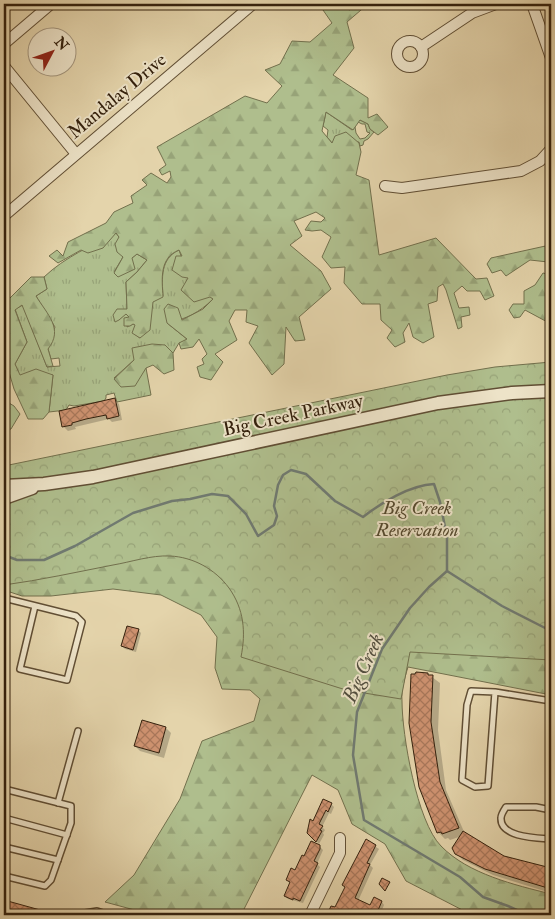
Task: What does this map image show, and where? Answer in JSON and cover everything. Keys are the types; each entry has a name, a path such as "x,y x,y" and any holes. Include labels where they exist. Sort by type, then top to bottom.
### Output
{"street":[{"path":"4,44 51,4"},
{"name":"Mandalay Drive","path":"4,216 253,4"},
{"path":"421,47 472,13 496,4"},
{"path":"532,4 551,58"},
{"path":"4,66 76,154"},
{"path":"385,186 402,188 508,174 531,167 550,153"},
{"name":"Big Creek Parkway","path":"4,486 44,484 93,476 438,403 512,393 551,392"},
{"name":"Big Creek Parkway","path":"4,498 44,484"},
{"path":"310,915 340,853 340,838"}],"lane":[{"path":"4,598 76,616 82,622 67,680 20,669 35,606"},
{"path":"495,692 488,786 475,787 462,780 467,705 471,691 495,692 551,701"},
{"path":"58,803 78,731"},
{"path":"4,789 71,806 71,823 51,880 45,886 4,876"},
{"path":"551,810 536,807 506,807 501,818 503,826 515,835 551,839"},
{"path":"4,818 67,835"},
{"path":"4,847 58,860"},
{"path":"73,915 97,911 109,915"}],"green space":[{"path":"331,4 350,10 345,4 368,4 347,22 354,48 333,75 368,98 368,118 377,114 388,127 378,135 370,129 368,124 360,120 353,130 326,112 322,131 332,143 335,136 346,132 359,143 361,152 356,175 369,180 379,255 436,238 476,279 487,278 494,296 485,300 480,291 467,291 462,286 454,293 459,308 469,307 470,315 461,317 462,327 458,329 443,284 438,287 437,301 428,304 434,337 423,343 413,337 409,323 403,333 405,342 395,347 387,338 392,330 381,320 380,304 362,304 344,283 345,267 331,268 322,257 331,237 321,230 305,230 311,221 321,222 325,218 316,212 294,221 302,236 290,245 321,271 331,289 299,317 305,340 295,341 286,327 284,364 272,375 249,343 258,326 246,322 247,310 235,310 229,321 237,340 215,354 223,362 211,380 200,377 197,367 204,364 202,359 207,354 199,339 193,347 181,349 179,343 187,339 167,323 164,309 168,304 178,308 182,320 203,309 213,299 210,297 194,302 181,290 188,278 182,277 172,270 176,256 182,256 179,250 168,258 165,264 162,276 163,297 153,302 150,330 140,338 132,333 135,325 124,326 124,318 129,317 126,314 115,322 113,315 117,309 127,309 126,282 147,260 137,254 132,258 135,269 118,277 114,273 123,257 117,252 115,244 119,237 116,233 103,248 88,253 81,250 58,263 49,256 57,250 63,256 68,242 106,223 114,212 133,203 131,196 147,185 142,180 151,173 167,183 171,177 170,171 162,175 159,170 166,165 157,147 245,96 267,103 282,86 265,70 280,64 292,41 310,42 332,23 323,10"},
{"path":"326,112 352,130 355,127 360,139 365,138 370,133 367,132 365,124 358,122 360,120 368,124 374,132 360,146 359,142 332,143 327,137 328,130 323,126"},
{"path":"551,231 551,259 548,262 530,260 506,276 501,270 492,273 487,264 491,258 550,245 548,232"},
{"path":"116,233 119,237 123,257 114,272 137,254 147,260 126,282 127,309 119,320 126,313 129,317 127,327 133,324 136,325 133,333 140,338 153,301 163,296 163,270 165,264 168,258 179,250 189,278 213,299 192,315 167,323 188,340 179,343 173,353 165,345 134,360 114,378 146,368 151,395 117,402 114,393 106,395 104,401 74,406 69,405 66,410 49,412 53,375 19,376 15,364 27,342 15,309 23,305 47,367 60,366 59,358 51,359 48,349 55,327 36,296 47,289 44,277 69,258"},
{"path":"543,273 551,275 551,324 525,310 520,317 514,318 509,310 513,304 524,304 524,291 535,285"},
{"path":"31,277 44,277 47,289 36,296 49,315 54,328 53,342 48,349 53,366 47,367 22,305 15,310 27,342 15,364 20,375 36,369 53,375 49,412 43,419 28,419 14,389 4,355 4,304"},
{"path":"152,344 165,345 173,353 174,370 164,374 153,365 146,368 135,386 121,387 114,379 134,360 132,348"},
{"name":"Big Creek Reservation","path":"551,362 551,660 410,652 401,699 346,690 241,657 243,630 241,612 234,596 217,575 203,565 187,559 170,556 141,559 4,585 4,466 447,375 495,367"},
{"name":"Big Creek Reservation","path":"551,397 551,695 408,667 402,697 408,755 418,799 432,834 452,856 478,871 507,882 551,894 551,915 472,915 406,881 385,844 352,824 338,790 312,775 241,915 144,915 142,912 105,902 134,875 180,799 202,741 254,721 260,699 250,690 222,689 215,668 217,637 201,615 161,595 113,589 51,596 22,596 4,590 4,523"},
{"path":"4,400 14,406 20,414 11,429 4,431"}],"building":[{"path":"115,398 119,416 107,419 106,415 62,427 59,411"},
{"path":"127,626 139,629 133,650 121,646"},
{"path":"416,672 433,675 431,722 440,782 459,828 442,834 441,832 437,833 419,787 409,723 411,674"},
{"path":"142,720 166,727 159,753 134,746"},
{"path":"323,799 332,803 319,824 323,826 316,842 307,833 310,819 313,821"},
{"path":"463,831 504,856 551,868 551,889 485,869 455,854 452,848"},
{"path":"366,839 376,845 367,863 370,864 355,898 370,905 374,897 382,901 376,915 358,915 347,910 346,913 351,915 327,915 331,906 335,907 345,887 342,885"},
{"path":"311,841 320,845 314,861 318,863 300,901 293,898 293,900 284,896 290,882 286,880 291,868 295,870"},
{"path":"382,878 390,882 385,891 379,884"},
{"path":"4,900 51,913 51,915 4,915"}],"waterway":[{"path":"4,555 17,560 44,560 75,546 133,513 172,501 212,494 228,496 246,514 258,536 274,525 277,516 274,506 278,485 283,475 291,470 306,474 335,501 363,517 378,506 406,491 434,484 440,502 447,537 447,571"},
{"name":"Big Creek","path":"522,915 521,912 483,897 460,877 364,820 353,755 357,712 382,649 410,608 447,571 502,606 551,631"}]}
